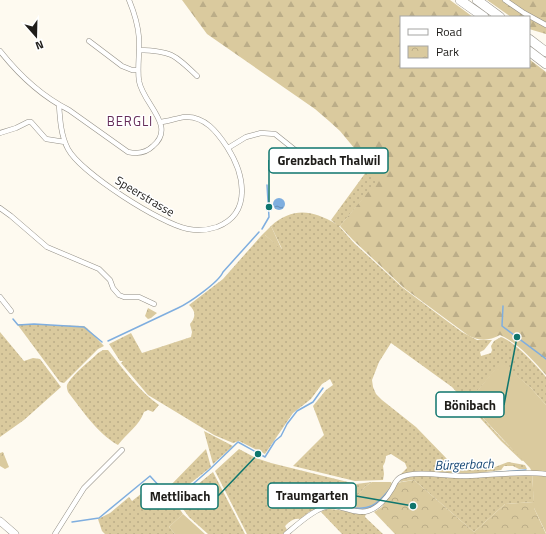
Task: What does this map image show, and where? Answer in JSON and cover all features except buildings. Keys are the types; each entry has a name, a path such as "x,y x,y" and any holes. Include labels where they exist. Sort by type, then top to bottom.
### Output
{"highway":[{"path":"460,0 483,16"},
{"path":"477,0 499,16"},
{"path":"530,40 546,52"},
{"path":"530,52 546,64"}],"main road":[{"path":"0,521 15,534"}],"street":[{"path":"0,51 14,69 33,87 128,152 135,153 148,150 156,144 161,134 161,122 142,92 138,70 139,38 129,0"},
{"path":"505,0 524,13 546,24"},
{"path":"89,41 122,66 132,70 138,70"},
{"path":"139,50 160,51 172,55 197,76"},
{"name":"Speerstrasse","path":"59,105 61,125 65,142 72,155 80,164 130,201 167,222 186,229 212,229 226,223 235,216 240,207 242,195 240,180 233,157 228,148 213,129 200,119 184,117 161,122"},
{"path":"0,133 31,122 46,139 65,142"},
{"path":"228,148 246,137 261,133 275,134 320,170"},
{"path":"0,208 47,247 100,268 106,274 113,288 119,295 124,297 140,297 154,304"},
{"path":"0,297 11,311"},
{"path":"55,534 84,488 122,450"},
{"path":"286,534 313,513 325,507 333,506 366,512 375,508 384,500 395,482 402,476 419,474 467,476 522,472 546,474"}],"green space":[{"path":"182,0 450,0 472,16 400,16 400,68 530,68 530,60 546,72 546,375 519,347 507,338 500,335 484,340 469,336 404,288 353,240 340,226 377,181 360,155 340,131 315,109 207,34"},
{"path":"487,0 546,0 546,34 530,29 530,16 510,16"},
{"path":"369,168 378,181 339,226 354,243 403,288 447,321 462,332 477,340 492,340 484,350 480,352 481,356 491,353 491,346 494,341 501,337 519,349 546,377 546,405 531,388 501,363 468,402 502,439 524,460 522,461 501,441 452,387 391,343 379,362 372,380 376,394 416,427 449,461 458,468 471,470 495,467 508,462 525,465 527,469 504,466 501,470 478,473 400,475 407,468 405,463 391,454 386,456 383,466 383,480 355,481 293,466 324,435 313,406 326,390 333,385 330,379 322,384 311,399 293,413 265,454 239,441 233,443 214,435 148,395 121,363 123,361 120,361 109,344 131,333 142,353 191,337 192,332 190,324 193,319 194,312 189,305 223,279 265,232 265,235 282,249 271,226 279,220 295,213 311,213 336,224 331,220"},
{"path":"271,226 282,250 265,235 265,232"},
{"path":"148,308 157,313 148,319 145,316"},
{"path":"17,324 84,326 104,346 98,349 64,383 60,382"},
{"path":"0,332 24,361 33,358 40,359 61,387 24,420 0,437"},
{"path":"103,350 108,350 138,386 159,405 153,412 148,410 144,412 136,425 118,445 103,434 90,421 68,392 67,388 67,384 74,375"},
{"path":"501,362 531,388 546,405 546,533 534,508 532,472 530,468 468,402"},
{"path":"204,431 233,446 213,464"},
{"path":"206,449 211,467 173,497 167,489"},
{"path":"239,449 256,458 271,463 356,484 372,482 366,486 347,507 336,504 331,500 326,505 309,512 300,519 290,521 285,526 287,530 283,534 247,534 215,471"},
{"path":"3,452 9,467 5,469 0,466 0,453"},
{"path":"213,472 245,534 208,534 189,517 177,501"},
{"path":"532,474 534,502 505,504 474,532 414,480 399,482 403,478 411,476"},
{"path":"414,480 474,532 505,504 534,502 534,508 546,534 395,534 374,512 382,507 396,483"},
{"path":"372,482 391,482 392,484 386,496 374,506 361,510 347,507 366,486"},
{"path":"151,486 156,492 161,491 171,504 175,502 183,514 169,527 175,534 105,534 102,531 98,519 110,513 129,497 132,501"},
{"path":"329,509 366,513 365,517 383,534 342,534 321,512"},
{"path":"183,514 205,534 175,534 169,527"}],"water":[{"path":"279,198 283,200 285,204 283,208 279,210 275,208 273,204 275,200"}],"waterway":[{"path":"262,229 269,217 267,185"},
{"path":"108,341 178,308 196,297 216,281 259,232"},
{"path":"503,306 502,326 546,359"},
{"path":"13,319 18,325 34,324 84,327 102,342"},
{"path":"177,498 238,442 265,457 297,411 313,402 323,388"},
{"name":"Bürgerbach","path":"488,473 526,470"},
{"path":"72,522 99,518 150,476 172,500"},
{"name":"Bürgerbach","path":"348,507 367,508 372,506 389,490"}],"place":[{"name":"Grenzbach Thalwil","path":"269,207"},
{"name":"Bönibach","path":"517,337"},
{"name":"Mettlibach","path":"258,454"},
{"name":"Traumgarten","path":"413,506"}],"district":[{"name":"BERGLI","path":"130,121"}]}
